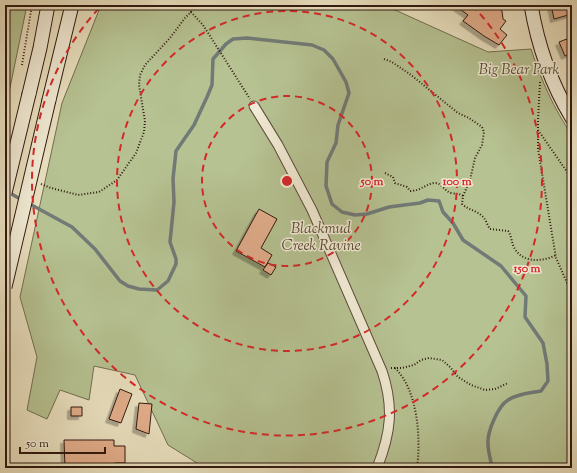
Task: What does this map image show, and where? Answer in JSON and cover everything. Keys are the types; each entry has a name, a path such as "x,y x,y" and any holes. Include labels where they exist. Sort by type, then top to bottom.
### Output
{"main road":[{"path":"5,193 40,48 48,5"},
{"path":"5,287 72,5"},
{"path":"531,5 542,55 558,94 572,118"}],"street":[{"path":"254,106 278,145 312,210 382,371 389,397 390,413 384,447 377,468"}],"path":[{"path":"5,12 10,5"},
{"path":"22,67 32,5"},
{"path":"188,5 203,25 242,88"},
{"path":"38,183 78,195 99,192 117,180 136,152 144,132 145,120 139,85 140,75 145,65 167,42 185,18 192,12"},
{"path":"384,59 392,62 411,75 458,113 469,118 482,127 484,132 482,145 475,158 472,176 463,196 462,204 466,208 481,215 490,230 508,231 512,244 519,254 537,260 550,258 556,255"},
{"path":"540,78 538,148 556,255 572,294"},
{"path":"538,129 572,179"},
{"path":"385,172 391,175 395,180 395,183 410,190 420,189 432,183 436,183 443,186 451,193 460,194 463,196"},
{"path":"382,371 414,365 420,360 429,358 442,360 458,377 471,385 485,390 495,389 508,383"},
{"path":"396,368 404,378 417,418 419,437 417,468"}],"green space":[{"path":"5,5 27,5 5,112"},
{"name":"Blackmud Creek Ravine","path":"101,5 384,5 488,52 531,49 548,94 572,135 572,468 205,468 168,445 135,375 94,366 89,400 60,390 47,419 27,410 37,357 20,297 62,103"}],"building":[{"path":"454,5 495,5 502,11 503,19 506,21 500,29 507,35 499,45 463,21 468,15"},
{"path":"551,5 572,5 572,14 554,19"},
{"path":"572,37 572,53 565,56 559,42"},
{"path":"259,209 277,219 261,248 272,255 265,267 236,251"},
{"path":"268,263 276,267 271,275 263,270"},
{"path":"120,389 132,394 121,423 109,419"},
{"path":"139,403 152,404 149,434 136,429"},
{"path":"71,407 82,407 82,416 71,416"},
{"path":"64,440 114,440 114,446 125,446 125,463 115,463 115,468 65,468"}],"waterway":[{"path":"28,203 72,227 95,249 120,281 128,286 139,289 157,290 168,281 176,264 176,259 170,242 174,202 173,179 176,151 194,125 212,85 213,59 226,44 233,39 247,38 312,45 324,50 333,59 346,82 349,93 338,125 336,143 327,162 326,186 332,204 342,212 355,215 367,214 389,207 420,203 428,200 439,201 443,212 453,223 463,240 501,266 526,296 525,317 543,343 547,364 548,381 541,391 515,396 508,400 497,413 488,439 488,450 492,468"},
{"name":"Blackmud Creek Ravine","path":"8,192 22,200"}],"park label":[{"name":"Big Bear Park","path":"519,69"}]}
